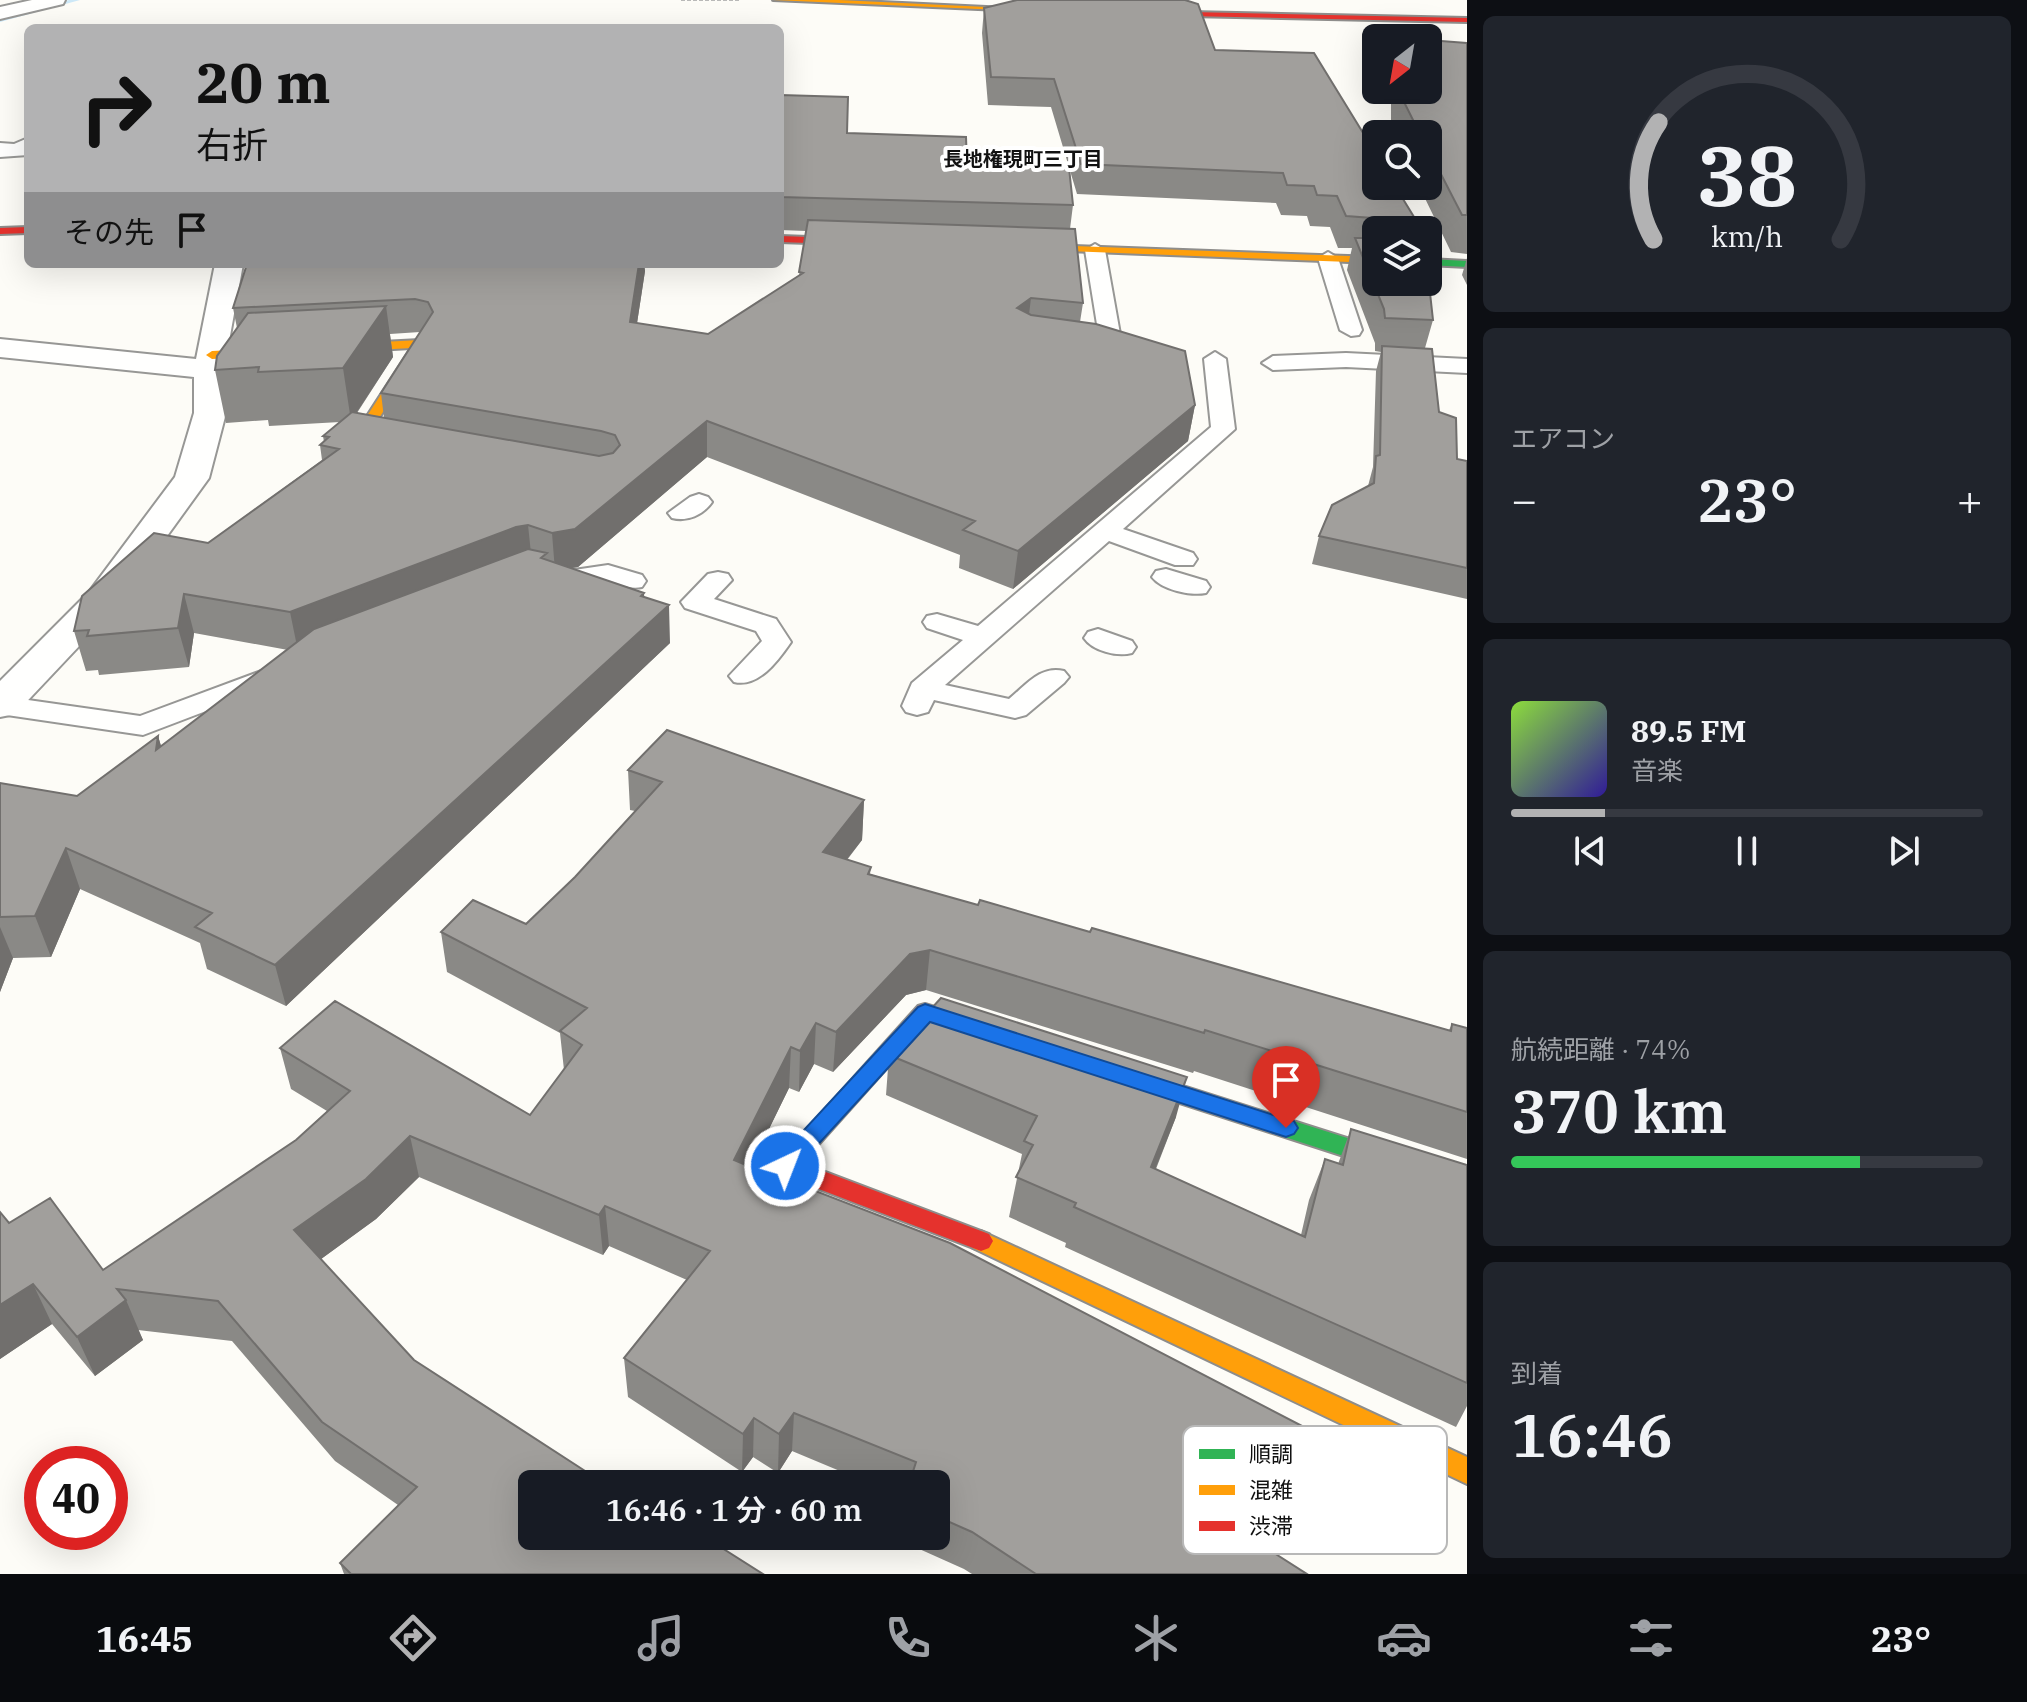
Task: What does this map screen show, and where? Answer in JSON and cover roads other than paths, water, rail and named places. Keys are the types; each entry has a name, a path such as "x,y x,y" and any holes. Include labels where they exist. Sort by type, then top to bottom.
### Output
{"street":[{"path":"0,13 56,0"},
{"path":"777,0 1064,11"},
{"path":"1127,13 1467,20"},
{"path":"0,150 18,151 24,147"},
{"path":"0,231 24,230"},
{"path":"784,239 889,243"},
{"path":"999,247 1095,250 1273,264 1328,258 1362,259"},
{"path":"1442,263 1467,264"},
{"path":"0,705 102,600 192,478 210,413 210,362 228,268"},
{"path":"0,348 210,362 420,344 361,436 421,447"},
{"path":"1001,1036 925,1012 785,1166 1006,1251 1373,1426"},
{"path":"1106,1070 1467,1186"},
{"path":"1447,1461 1467,1471"}],"lane":[{"path":"1095,250 1100,348 1143,355"},
{"path":"1328,258 1351,330"},
{"path":"1054,677 1015,709 920,698 983,637 1223,429 1215,359"},
{"path":"1285,367 1346,360 1467,366"},
{"path":"1105,531 1175,568 1196,587"},
{"path":"516,580 531,574 553,582 621,572"},
{"path":"718,580 695,602 766,625 777,642 744,676"},
{"path":"937,622 983,637"},
{"path":"0,705 143,726 301,664"}],"waterway":[{"path":"0,20 77,0"}],"district":[{"name":"長地権現町三丁目","path":"1023,158"}]}
